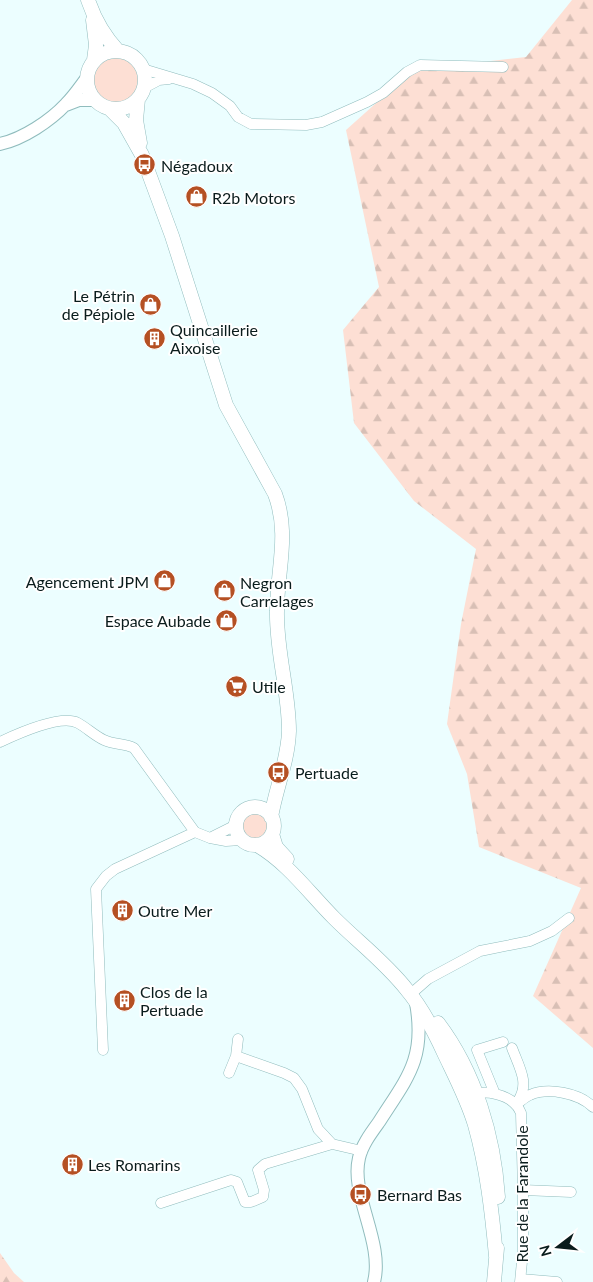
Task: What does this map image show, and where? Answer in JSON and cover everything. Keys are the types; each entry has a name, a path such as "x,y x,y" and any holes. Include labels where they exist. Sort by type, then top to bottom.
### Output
{"main road":[{"path":"90,5 106,36 118,51"},
{"path":"90,5 96,45 94,60 86,79 88,90 94,100 104,107 116,110 128,107 141,93"},
{"path":"94,60 105,53 118,51 132,56 143,69 137,124 142,155"},
{"path":"110,109 124,123 142,155 172,236 226,404 275,494 280,507 283,534 277,610 279,645 288,715 288,745 271,817"},
{"path":"256,807 265,810 271,817 274,825 272,834 266,842 249,845 241,840 236,831 236,821 243,812 256,807 270,793 286,756"},
{"path":"272,834 276,847 354,927 368,948"},
{"path":"257,845 269,852 287,868 342,926 368,948 412,995 442,1028 466,1070 476,1094 493,1152 496,1171 500,1211 494,1282"},
{"path":"412,995 439,1042 475,1124 488,1186 496,1256"}],"street":[{"path":"143,69 170,79 193,84 212,93 230,106 238,117 251,124 306,125 322,122 367,102 383,93 407,72 420,65 503,67"},
{"path":"66,105 86,79"},
{"path":"141,93 159,80 170,79"},
{"path":"0,144 24,136 66,105 79,100 94,100"},
{"path":"0,742 60,721 77,722 92,734 107,742 127,744 134,748 195,832 210,838 226,841 241,840"},
{"path":"210,838 232,827 236,821"},
{"path":"103,1050 96,889 106,876 115,869 195,832"},
{"path":"374,1282 374,1250 357,1172 365,1143 408,1076 416,1058 419,1046 419,1022 412,995 428,978 480,951 530,941 552,931 569,918"},
{"path":"230,1073 236,1056 238,1039"},
{"path":"476,1094 479,1092 495,1094 510,1099 516,1104 524,1092 523,1078 508,1045 477,1050 495,1094"},
{"path":"236,1056 294,1078 302,1089 318,1129 332,1144"},
{"name":"Rue de la Farandole","path":"557,1282 520,1280 523,1251 522,1123 516,1104 529,1095 540,1092 573,1094 586,1100 593,1107"},
{"path":"161,1203 231,1180 237,1182 245,1202 251,1202 262,1197 264,1190 258,1170 265,1164 332,1144 362,1151"},
{"path":"523,1190 571,1192"}],"green space":[{"path":"572,0 593,0 593,1048 533,996 581,888 479,847 467,774 447,724 461,624 476,549 414,501 354,423 343,330 379,287 346,130 413,70 526,57"},
{"path":"110,51 122,51 137,59 145,74 145,86 137,101 122,109 110,109 95,101 87,86 87,74 95,59"},
{"path":"255,807 268,813 274,826 268,839 255,845 242,839 236,826 242,813"},
{"path":"0,1253 14,1273 24,1282 0,1282"}],"place":[{"name":"Négadoux","path":"145,165"},
{"name":"R2b Motors","path":"196,197"},
{"name":"Le Pétrin de Pépiole","path":"151,304"},
{"name":"Quincaillerie Aixoise","path":"154,338"},
{"name":"Agencement JPM","path":"165,581"},
{"name":"Negron Carrelages","path":"224,591"},
{"name":"Espace Aubade","path":"227,620"},
{"name":"Utile","path":"236,686"},
{"name":"Pertuade","path":"279,772"},
{"name":"Outre Mer","path":"122,910"},
{"name":"Clos de la Pertuade","path":"124,1000"},
{"name":"Les Romarins","path":"72,1164"},
{"name":"Bernard Bas","path":"361,1194"}]}
